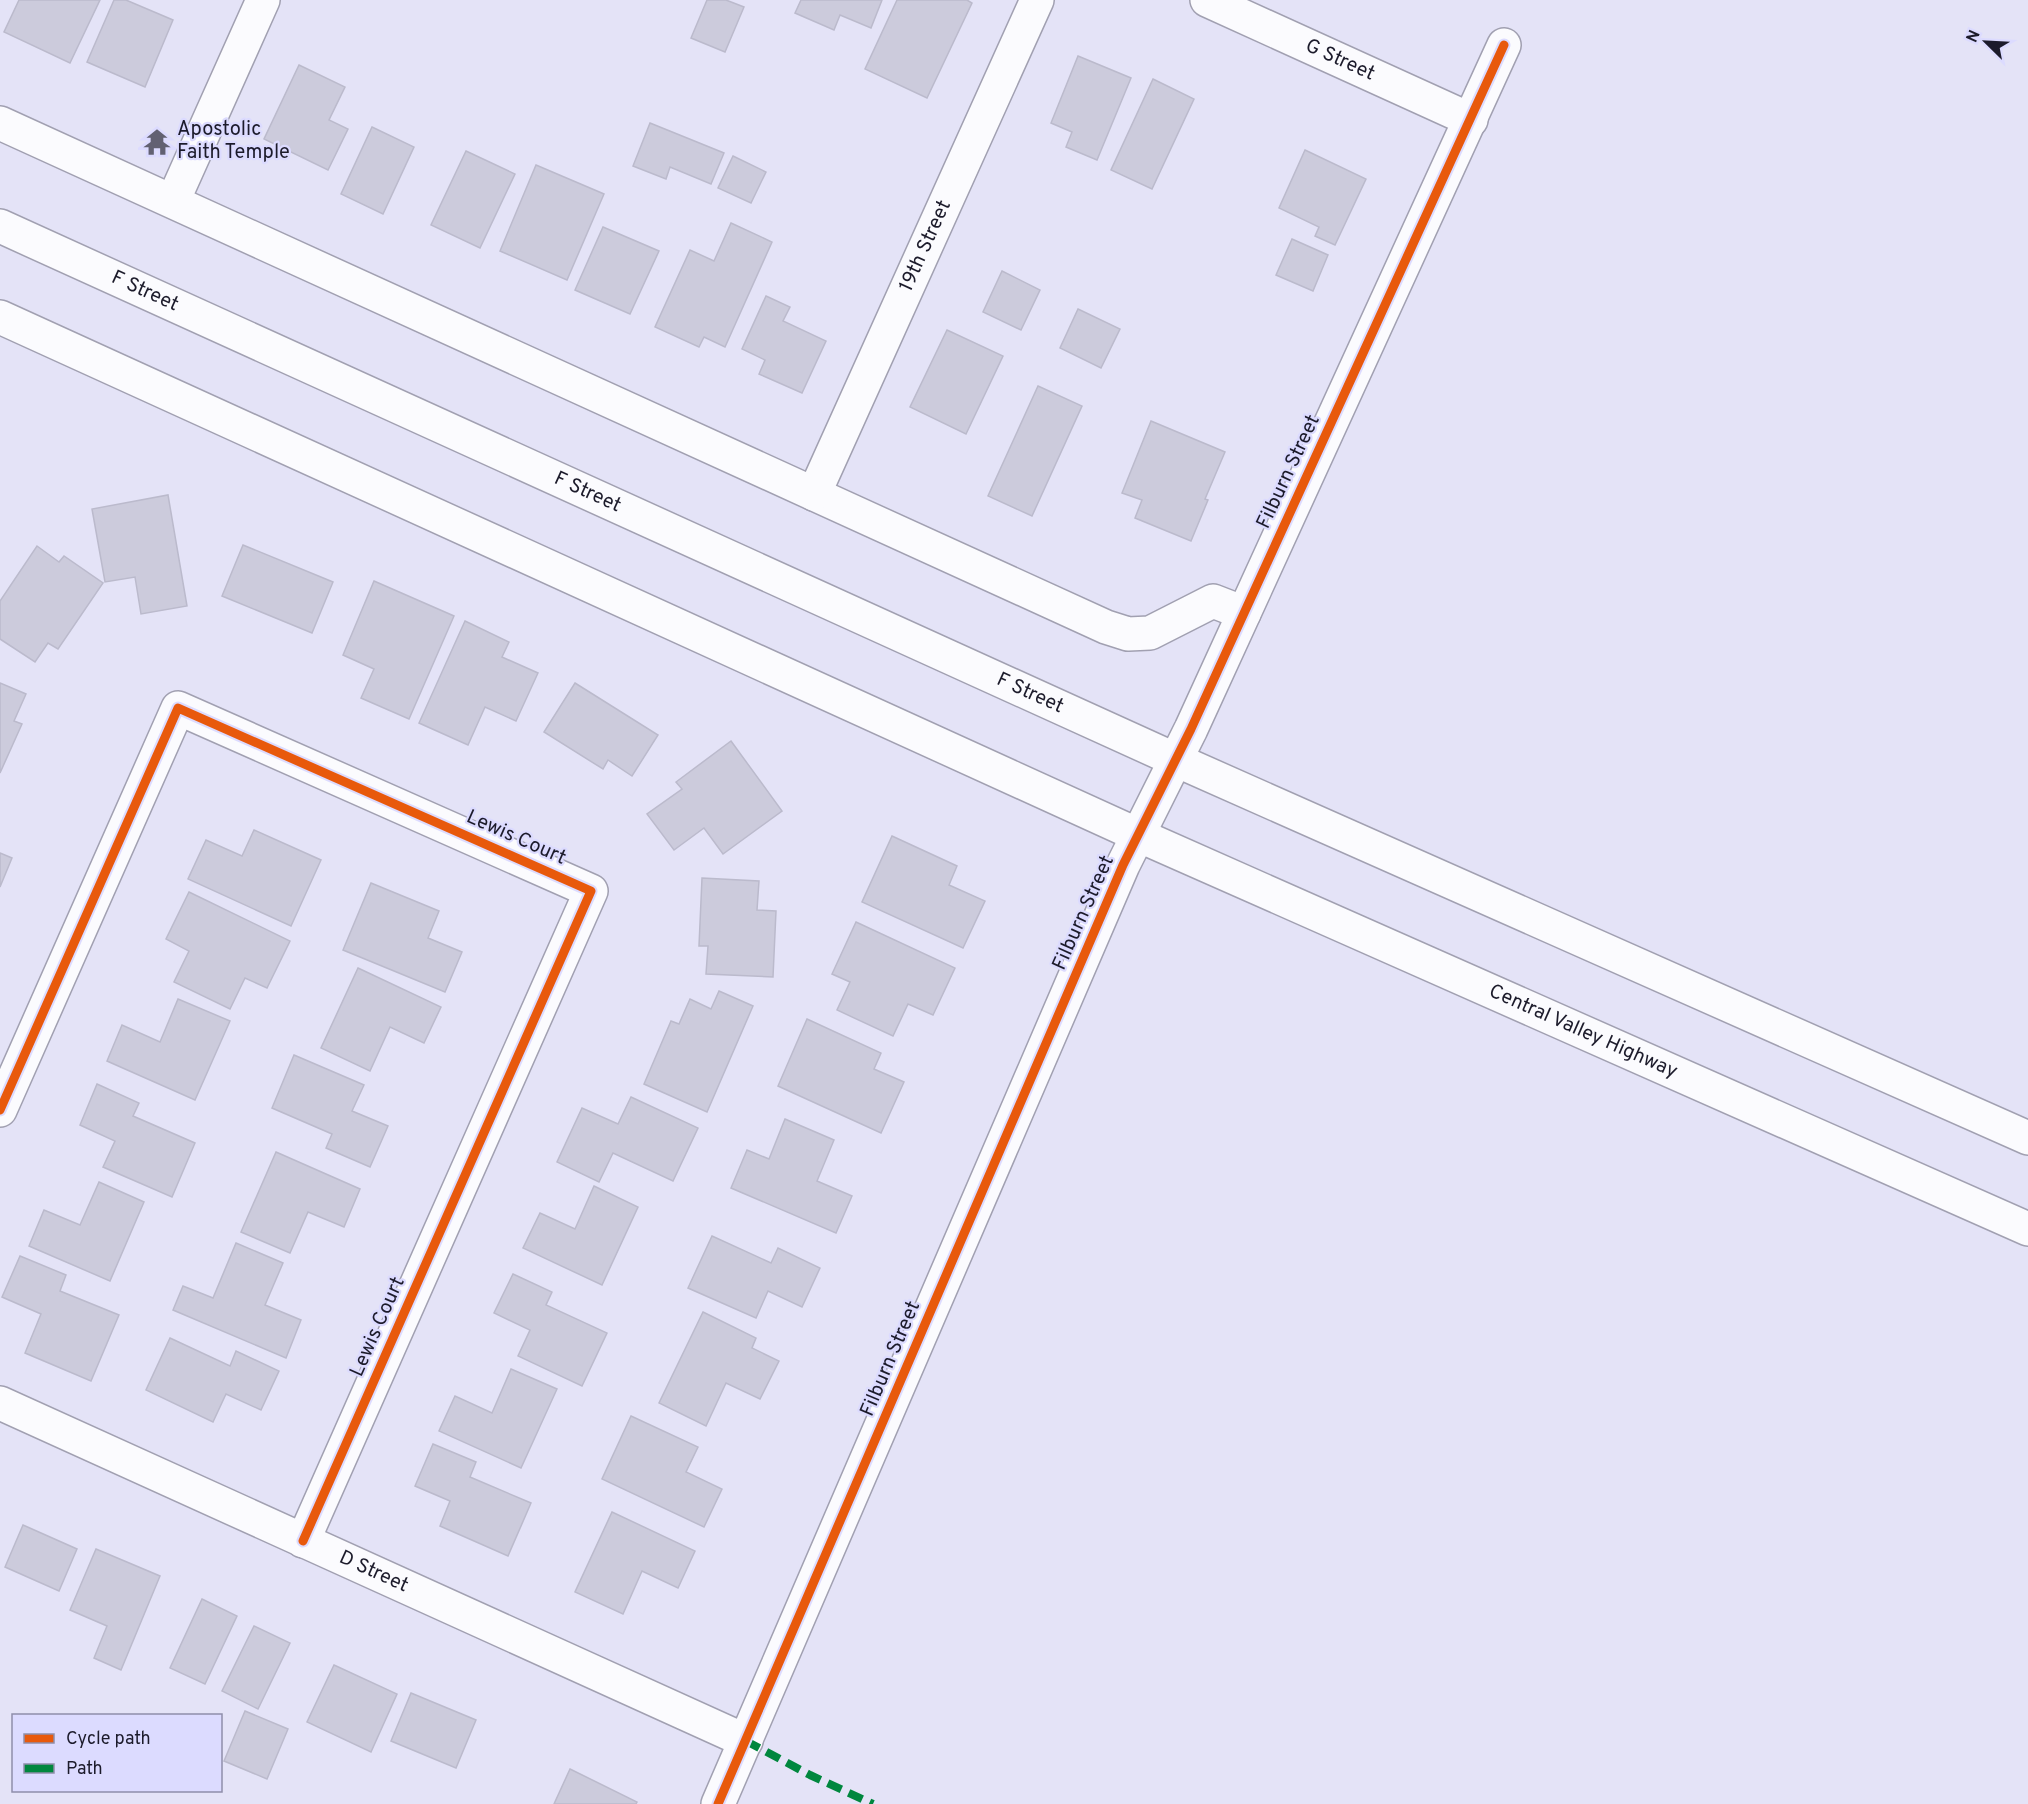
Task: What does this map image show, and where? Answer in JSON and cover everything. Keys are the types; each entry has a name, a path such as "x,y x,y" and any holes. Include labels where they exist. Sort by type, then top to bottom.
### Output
{"street":[{"path":"173,201 263,0"},
{"name":"19th Street","path":"814,494 1037,0"},
{"name":"G Street","path":"1207,0 1471,120"},
{"name":"Filburn Street","path":"718,1804 1119,876 1176,760 1504,45"},
{"path":"0,123 1106,627 1128,634 1150,633 1213,601 1244,613"},
{"name":"F Street","path":"0,226 1176,760"},
{"path":"0,317 1138,835"},
{"name":"Lewis Court","path":"0,1110 178,708 591,891 303,1541"},
{"path":"1176,760 2028,1138"},
{"name":"Central Valley Highway","path":"1138,835 2028,1229"},
{"name":"D Street","path":"0,1402 746,1741"}],"building":[{"path":"19,0 100,0 70,63 4,32"},
{"path":"114,0 126,0 173,20 145,87 87,62"},
{"path":"707,0 726,0 744,7 725,52 691,38"},
{"path":"801,0 882,0 871,28 840,15 834,30 795,13"},
{"path":"897,0 967,0 972,3 927,98 865,69"},
{"path":"1078,56 1131,78 1097,160 1066,147 1072,132 1051,123"},
{"path":"299,65 345,87 329,120 348,129 328,170 264,139"},
{"path":"1153,79 1194,99 1152,189 1111,170"},
{"path":"650,123 724,153 711,184 670,167 666,179 633,166"},
{"path":"372,127 414,147 383,214 341,194"},
{"path":"1305,150 1366,179 1335,245 1315,236 1319,227 1279,208"},
{"path":"466,151 515,174 480,248 431,225"},
{"path":"733,156 766,172 751,203 718,188"},
{"path":"536,165 604,194 567,280 500,251"},
{"path":"731,223 772,242 725,347 704,337 699,347 655,327 690,250 714,261"},
{"path":"603,227 659,251 630,314 575,290"},
{"path":"1292,239 1328,255 1313,291 1276,275"},
{"path":"1002,271 1040,290 1021,330 983,312"},
{"path":"766,296 790,307 783,321 826,341 802,393 759,374 765,360 742,349"},
{"path":"1078,309 1120,329 1101,368 1060,348"},
{"path":"947,330 1003,356 966,434 910,407"},
{"path":"1038,386 1082,406 1032,516 988,496"},
{"path":"1151,421 1225,452 1205,499 1208,500 1191,541 1135,518 1142,500 1122,493"},
{"path":"168,495 187,606 141,614 135,577 105,582 92,509"},
{"path":"243,545 333,582 312,633 222,596"},
{"path":"37,546 59,562 64,556 103,583 58,649 48,643 35,662 0,639 0,601"},
{"path":"374,581 454,616 409,719 361,698 374,669 343,655"},
{"path":"465,621 509,642 502,657 538,673 516,721 485,707 468,745 419,723"},
{"path":"0,683 26,694 14,721 22,724 0,773"},
{"path":"575,683 658,735 632,776 608,760 603,769 544,732"},
{"path":"731,741 782,811 723,854 704,828 674,850 647,814 682,789 676,782"},
{"path":"254,830 321,860 291,926 188,879 206,840 242,856"},
{"path":"892,836 957,866 949,885 985,901 963,948 862,902"},
{"path":"0,853 12,858 0,887"},
{"path":"702,878 759,881 757,910 776,911 773,977 706,974 708,946 699,946"},
{"path":"371,883 439,911 428,938 462,952 445,992 343,950"},
{"path":"189,892 290,941 267,988 245,978 230,1009 174,982 189,951 166,939"},
{"path":"856,922 955,968 933,1015 908,1004 893,1036 837,1010 850,982 832,974"},
{"path":"358,968 441,1007 424,1043 390,1027 370,1071 321,1048"},
{"path":"719,991 753,1006 707,1112 644,1084 671,1021 679,1024 690,999 711,1009"},
{"path":"178,999 230,1021 195,1100 107,1061 122,1025 160,1042"},
{"path":"807,1019 881,1053 874,1069 904,1082 881,1133 778,1086"},
{"path":"294,1055 364,1085 352,1111 388,1126 370,1167 326,1148 332,1134 272,1108"},
{"path":"97,1084 139,1103 133,1116 195,1143 172,1197 103,1167 115,1141 80,1125"},
{"path":"631,1097 698,1128 673,1181 613,1153 599,1182 557,1162 582,1108 618,1124"},
{"path":"785,1119 834,1140 817,1181 852,1196 836,1233 731,1188 747,1150 769,1159"},
{"path":"276,1152 360,1189 344,1227 308,1212 290,1253 241,1232"},
{"path":"99,1182 144,1202 110,1281 29,1246 44,1210 80,1225"},
{"path":"594,1186 638,1207 602,1285 523,1248 540,1213 575,1229"},
{"path":"712,1236 771,1263 778,1248 820,1268 802,1307 768,1291 756,1318 688,1288"},
{"path":"236,1243 283,1263 265,1305 301,1320 286,1358 173,1310 183,1286 213,1298"},
{"path":"20,1256 66,1275 60,1291 119,1315 91,1381 25,1353 41,1314 2,1297"},
{"path":"513,1274 552,1292 546,1305 607,1333 582,1386 518,1356 530,1330 494,1313"},
{"path":"703,1312 756,1338 752,1348 779,1361 760,1399 726,1383 706,1426 659,1403"},
{"path":"170,1338 230,1366 236,1351 279,1371 261,1410 226,1394 213,1422 146,1390"},
{"path":"511,1369 557,1389 521,1468 439,1431 455,1396 492,1413"},
{"path":"631,1416 698,1447 686,1472 722,1489 704,1527 602,1479"},
{"path":"433,1444 476,1462 470,1477 531,1503 508,1556 440,1526 450,1501 415,1486"},
{"path":"612,1512 695,1551 678,1588 642,1571 623,1614 575,1592"},
{"path":"23,1525 77,1549 59,1591 5,1567"},
{"path":"96,1549 160,1576 121,1670 94,1658 107,1626 70,1610"},
{"path":"202,1599 237,1616 205,1684 170,1668"},
{"path":"254,1626 290,1643 258,1709 222,1691"},
{"path":"334,1665 397,1694 371,1752 307,1722"},
{"path":"411,1693 476,1720 456,1768 391,1741"},
{"path":"245,1711 288,1729 267,1779 224,1761"},
{"path":"570,1769 637,1802 636,1804 554,1804"}],"marked path":[{"path":"746,1741 810,1775 873,1804"}],"cycle path":[{"path":"718,1804 1123,865 1191,729 1504,45"},
{"path":"0,1110 178,708 591,891 303,1541"}],"place":[{"name":"Apostolic Faith Temple","path":"157,142"}]}
